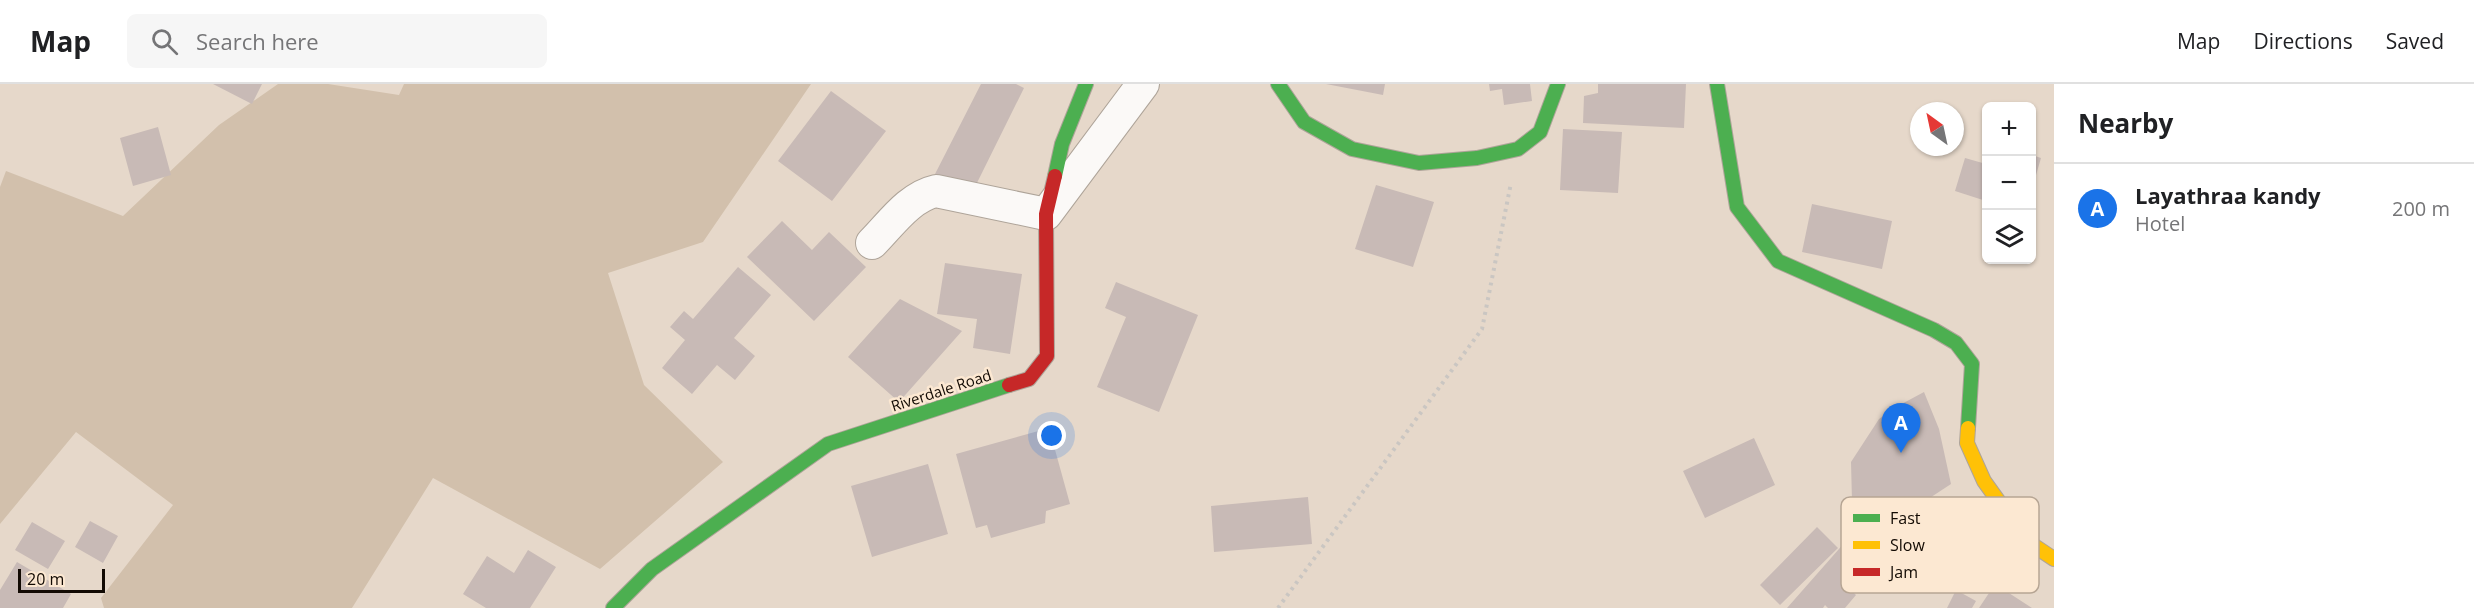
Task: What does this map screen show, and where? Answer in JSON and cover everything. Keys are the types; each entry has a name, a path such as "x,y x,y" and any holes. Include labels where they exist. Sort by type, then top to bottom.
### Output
{"street":[{"name":"Riverdale Road","path":"613,608 652,569 828,444 1029,379 1047,356 1046,214 1062,144 1086,84"},
{"path":"872,243 922,194 936,191 1046,214 1143,84"},
{"path":"1278,84 1304,122 1352,149 1419,163 1477,158 1518,148 1540,132 1558,84"},
{"path":"1717,84 1737,207 1778,261 1934,330 1956,343 1972,364 1967,443 1984,481 1995,497"},
{"path":"2039,549 2054,559"}],"path":[{"path":"1278,608 1482,328 1518,148"}],"shaded area":[{"path":"278,84 328,84 399,95 404,84 811,84 703,242 608,273 644,385 723,462 600,569 433,478 352,608 104,608 101,598 173,505 76,432 0,524 0,187 6,171 123,216 219,125"}],"building":[{"path":"213,84 262,84 252,104"},
{"path":"981,84 1016,84 1024,88 971,195 934,176"},
{"path":"1326,84 1385,84 1383,95"},
{"path":"1489,84 1530,84 1532,101 1504,105 1502,89 1490,91"},
{"path":"1598,84 1686,84 1684,128 1583,123 1584,96 1598,93"},
{"path":"831,91 886,131 832,201 778,161"},
{"path":"158,127 171,175 133,186 120,138"},
{"path":"1563,129 1622,132 1618,193 1560,190"},
{"path":"2036,156 2041,158 2036,175"},
{"path":"1965,158 1982,163 1982,200 1955,191"},
{"path":"1376,185 1434,202 1413,267 1355,249"},
{"path":"1812,204 1892,221 1882,269 1802,252"},
{"path":"782,221 812,250 829,232 866,267 814,321 747,257"},
{"path":"945,263 1022,274 1010,354 973,348 977,319 937,314"},
{"path":"738,267 771,295 734,338 755,356 735,380 717,365 692,394 662,368 685,340 670,327 684,311 693,319"},
{"path":"1116,282 1198,315 1159,412 1097,387 1126,317 1105,308"},
{"path":"900,299 962,331 899,402 848,357"},
{"path":"1924,392 1939,429 1951,484 1931,497 1852,497 1851,462 1879,419"},
{"path":"1049,428 1070,504 1046,511 1045,523 991,538 987,525 976,528 956,454"},
{"path":"1754,438 1775,485 1705,518 1683,471"},
{"path":"928,464 948,534 872,557 851,486"},
{"path":"1308,497 1312,544 1214,552 1211,506"},
{"path":"90,521 118,536 103,563 75,547"},
{"path":"32,522 65,541 48,569 15,550"},
{"path":"1817,527 1838,548 1780,605 1760,585"},
{"path":"1841,547 1841,593 1856,595 1845,608 1828,608 1825,605 1823,608 1787,608"},
{"path":"528,550 556,567 530,608 486,608 463,594 487,556 514,573"},
{"path":"17,562 71,594 63,608 0,608 0,590"},
{"path":"1954,593 1961,593 1976,601 1972,608 1947,608"},
{"path":"1989,593 2009,593 2032,608 1979,608"}],"traffic: fast":[{"path":"1055,176 1062,144 1086,84"},
{"path":"1278,84 1304,122 1352,149 1419,163 1477,158 1518,149 1540,132 1558,84"},
{"path":"1717,84 1737,207 1778,261 1934,330 1956,343 1972,364 1968,428"},
{"path":"613,608 652,569 828,444 1009,385"}],"traffic: slow":[{"path":"1968,428 1967,443 1984,481 1995,497"},
{"path":"2039,549 2054,559"}],"traffic: jam":[{"path":"1009,385 1029,379 1047,356 1046,214 1055,176"}],"place":[{"name":"Layathraa kandy","path":"1901,453"}]}
